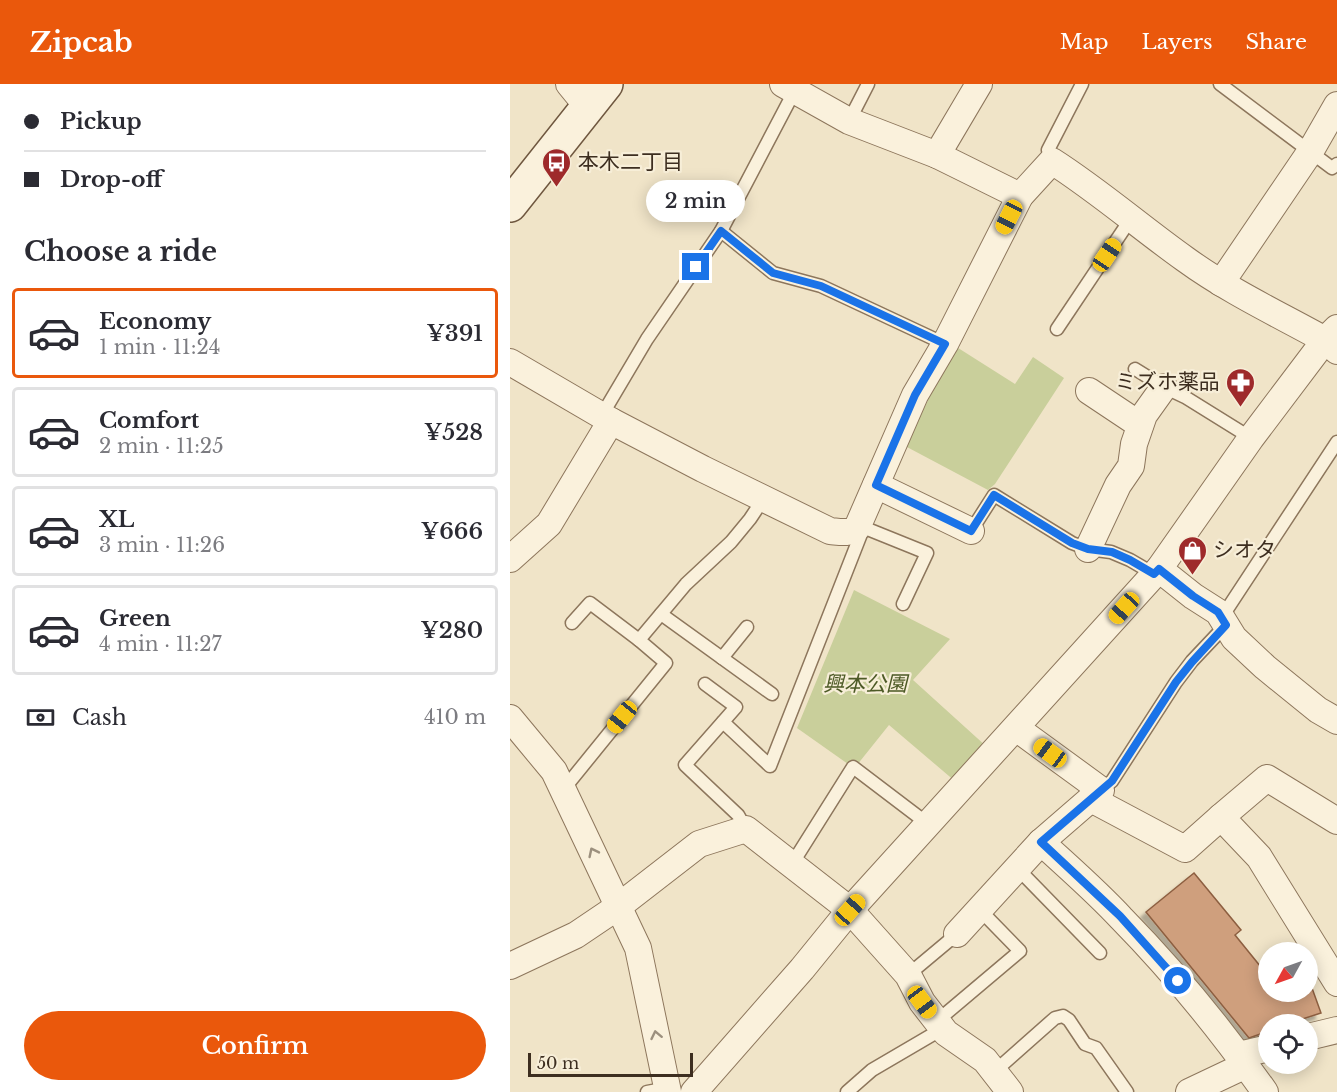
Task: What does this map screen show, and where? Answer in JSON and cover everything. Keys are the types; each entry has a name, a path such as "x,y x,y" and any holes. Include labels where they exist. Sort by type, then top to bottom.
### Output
{"main road":[{"path":"510,205 587,91"}],"street":[{"path":"937,155 979,84"},
{"path":"789,87 849,121 937,155 1020,195"},
{"path":"1221,283 1310,152 1337,105"},
{"path":"510,362 606,418 830,531 845,533 857,528 915,395 945,344 1020,195 1052,161 1090,185 1185,259 1221,283 1333,339 1251,438 1156,571 1016,729 850,910 802,969 693,1092"},
{"path":"1088,549 1118,485 1131,466 1134,444 1144,415 1164,387"},
{"path":"1089,391 1140,425"},
{"path":"510,559 549,524 606,418"},
{"path":"876,485 971,531"},
{"path":"1156,571 1218,612 1234,638 1265,667 1318,710 1337,721"},
{"path":"510,718 554,771 638,948 661,1091"},
{"path":"1016,729 1096,795 1185,849 1267,778 1337,820"},
{"path":"957,934 1041,842 1096,795"},
{"path":"1221,817 1259,857 1337,983"},
{"path":"510,966 576,935 619,906 699,844 746,829 850,910 908,975 922,1002 946,1033 985,1060 1010,1092"},
{"path":"1041,842 1120,916 1148,946 1242,1060 1265,1092"},
{"path":"1318,1035 1337,1030"},
{"path":"1189,1092 1258,1052"}],"lane":[{"path":"849,121 868,84"},
{"path":"1052,161 1048,150 1082,84"},
{"path":"1221,84 1332,168 1337,164"},
{"path":"606,418 647,339 721,231 789,87"},
{"path":"1057,329 1132,217"},
{"path":"721,231 773,273 821,286 945,344"},
{"path":"1135,369 1251,438"},
{"path":"1096,795 1112,781 1176,682 1224,621 1337,442"},
{"path":"971,531 994,495 1072,543 1088,549 1112,552 1156,571"},
{"path":"639,640 686,584 730,542 764,498"},
{"path":"857,528 866,528 927,553 903,604"},
{"path":"723,722 770,766 861,534 857,528"},
{"path":"563,790 666,663 590,603 573,623"},
{"path":"661,614 772,694"},
{"path":"722,658 747,627"},
{"path":"705,684 736,707 685,765 738,815 746,829"},
{"path":"792,864 853,766 928,824"},
{"path":"1017,868 1101,953"},
{"path":"847,1092 872,1070 940,1025 1020,951 980,909"},
{"path":"908,975 957,934"},
{"path":"994,1072 1054,1018 1063,1016 1069,1020 1085,1044 1096,1048 1127,1092"}],"green space":[{"path":"955,346 1015,384 1033,357 1064,378 995,484 988,490 905,446"},
{"name":"興本公園","path":"854,590 950,639 913,680 987,747 956,782 889,725 857,765 848,764 797,728"}],"building":[{"path":"1194,873 1241,930 1235,935 1258,963 1258,1002 1317,1002 1321,1013 1258,1014 1258,1035 1249,1038 1146,912"}],"place":[{"name":"本木二丁目","path":"557,188"},
{"name":"ミズホ薬品","path":"1241,408"},
{"name":"シオタ","path":"1192,576"}],"route":[{"path":"696,267 721,231 773,273 821,286 945,344 915,395 876,485 971,531 994,495 1072,543 1088,549 1112,552 1154,574 1159,569 1218,612 1226,625 1176,682 1112,781 1041,842 1120,916 1178,981"}]}
